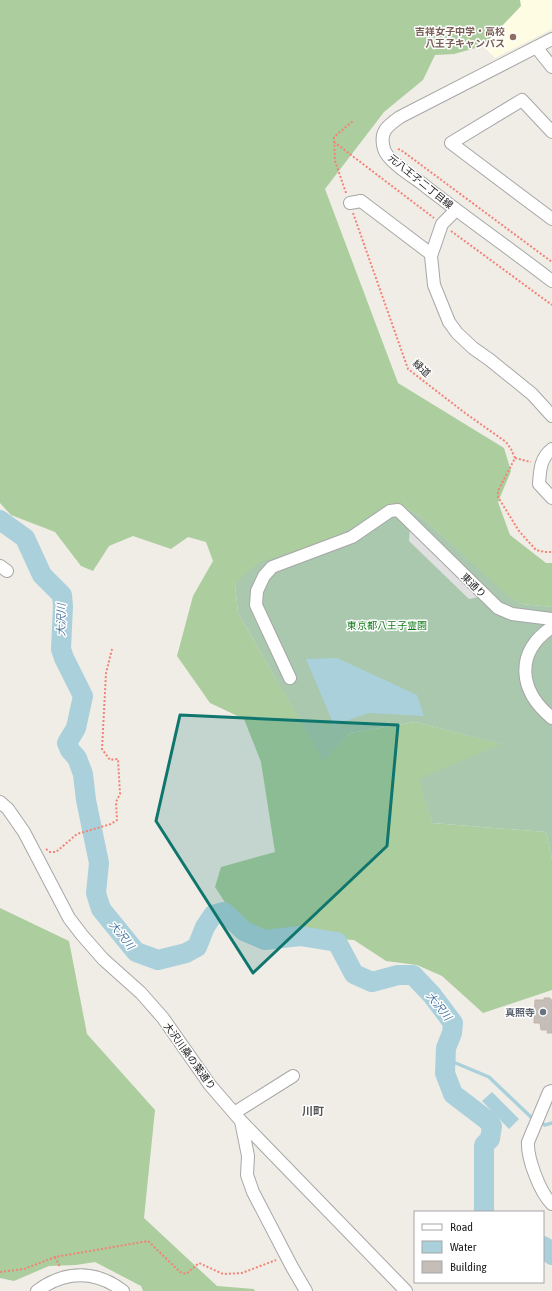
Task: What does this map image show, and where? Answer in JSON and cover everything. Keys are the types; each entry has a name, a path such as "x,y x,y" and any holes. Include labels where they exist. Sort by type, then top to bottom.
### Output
{"street":[{"name":"元八王子二丁目線","path":"551,278 456,210 393,161 384,150 382,138 387,126 400,117 552,38"},
{"path":"536,47 552,67"},
{"path":"552,132 522,100 452,143 552,219"},
{"path":"350,203 361,201 431,254"},
{"path":"456,210 442,224 431,254 431,270 438,299 449,322 473,348 532,394 552,416"},
{"path":"552,449 546,454 541,465 539,484 552,498"},
{"name":"東通り","path":"290,678 256,604 258,591 264,576 272,567 352,537 390,511 398,510 498,608 512,614 552,619"},
{"path":"552,627 541,635 533,645 526,663 526,675 531,695 537,704 552,718"},
{"name":"大沢川桑の葉通り","path":"0,802 8,809 24,832 69,918 82,935 103,959 141,993 163,1018 210,1085 238,1117 406,1291"},
{"path":"293,1076 238,1117 248,1156 247,1176 253,1192 286,1257 306,1291"},
{"path":"552,1090 548,1092 528,1142 528,1149 538,1184 552,1204"},
{"path":"37,1291 63,1276 85,1275 106,1280 123,1291"}],"path":[{"name":"緑道","path":"353,121 334,137 335,161 408,369 465,413 506,442 511,448 514,458"},
{"path":"396,149 401,150 552,262"},
{"path":"541,465 514,458 498,491 498,497 519,531 536,550 552,552"},
{"path":"43,844 50,852 56,852 78,834 111,824 117,820 116,802 120,794 118,759 110,760 102,748 106,673 112,649"},
{"path":"0,1272 24,1269 55,1257 148,1241 180,1272 186,1274 200,1263 223,1274 242,1273 286,1257"},
{"path":"55,1257 61,1270"}],"highlighted area":[{"path":"180,715 398,725 387,846 253,973 156,821"}],"shaded area":[{"name":"吉祥女子中学・高校 八王子キャンパス","path":"520,0 552,0 552,29 495,58 483,46 520,7"},
{"path":"410,528 479,597 469,599 409,541"}],"green space":[{"path":"0,0 520,0 521,6 483,46 454,54 435,55 423,80 384,112 325,189 398,383 504,448 511,471 498,502 510,535 546,563 552,563 552,607 522,604 507,596 424,519 403,506 235,584 238,613 323,760 350,733 415,722 502,744 420,780 432,823 546,832 552,859 552,990 483,1013 442,976 417,965 386,961 354,940 257,934 230,910 215,887 221,867 275,852 261,762 244,719 210,703 177,656 193,596 213,561 206,542 188,537 171,549 133,536 109,546 93,571 81,566 55,532 11,515 0,503"},
{"name":"東京都八王子霊園","path":"403,506 424,519 508,596 522,604 552,607 552,859 546,832 432,823 419,779 501,744 415,722 350,733 323,761 238,613 235,584 258,563 337,537 383,507"},
{"path":"0,908 69,941 87,1034 155,1110 144,1218 217,1286 254,1289 255,1291 143,1291 141,1286 95,1262 76,1265 49,1266 14,1281 0,1278"}],"water":[{"path":"337,658 417,695 424,716 369,713 334,725 306,659"},
{"path":"492,1092 519,1119 509,1129 482,1101"}],"building":[{"name":"真照寺","path":"544,998 550,998 552,1000 552,1033 547,1033 548,1030 541,1030 540,1023 534,1023 535,1000 544,1000"}],"waterway":[{"name":"大沢川","path":"0,520 25,538 42,575 62,595 63,606 61,649 83,696 76,728 67,743 70,750 77,758 83,774 86,800 99,863 96,893 101,909 136,952 158,960 186,953 197,947 205,927 213,915 224,912 244,931 265,940 300,936 337,942 354,974 372,982 398,975 413,975 432,995 453,1023 452,1033 446,1048 445,1073 453,1094 487,1120 492,1126 490,1139 484,1145 484,1211"},
{"path":"446,1059 489,1077 534,1120"},
{"path":"540,1122 545,1125 552,1123"},
{"name":"大沢川","path":"544,1247 550,1250 552,1255"}],"place":[{"name":"吉祥女子中学・高校 八王子キャンパス","path":"513,37"},
{"name":"真照寺","path":"543,1012"}],"district":[{"name":"川町","path":"313,1111"}]}
